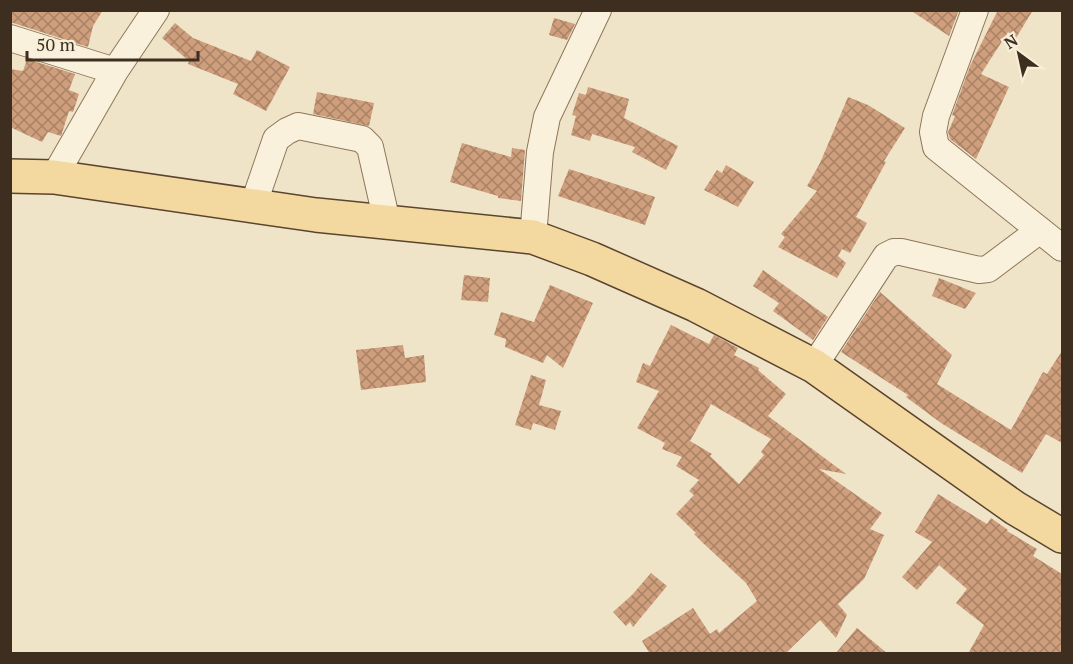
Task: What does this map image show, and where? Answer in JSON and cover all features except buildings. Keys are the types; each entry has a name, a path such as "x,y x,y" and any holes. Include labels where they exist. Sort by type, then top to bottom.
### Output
{"main road":[{"path":"10,176 54,177 253,206 533,237 592,259 696,305 814,366 1015,508 1062,536"}],"street":[{"path":"54,177 115,71 156,10"},
{"path":"533,237 540,152 547,117 597,10"},
{"path":"975,10 936,116 933,132 936,147 1062,248"},
{"path":"10,38 115,71"},
{"path":"253,206 276,139 298,126 362,139 370,147 387,222"},
{"path":"814,366 886,256 894,252 901,252 979,270 988,269 1040,230"}]}
